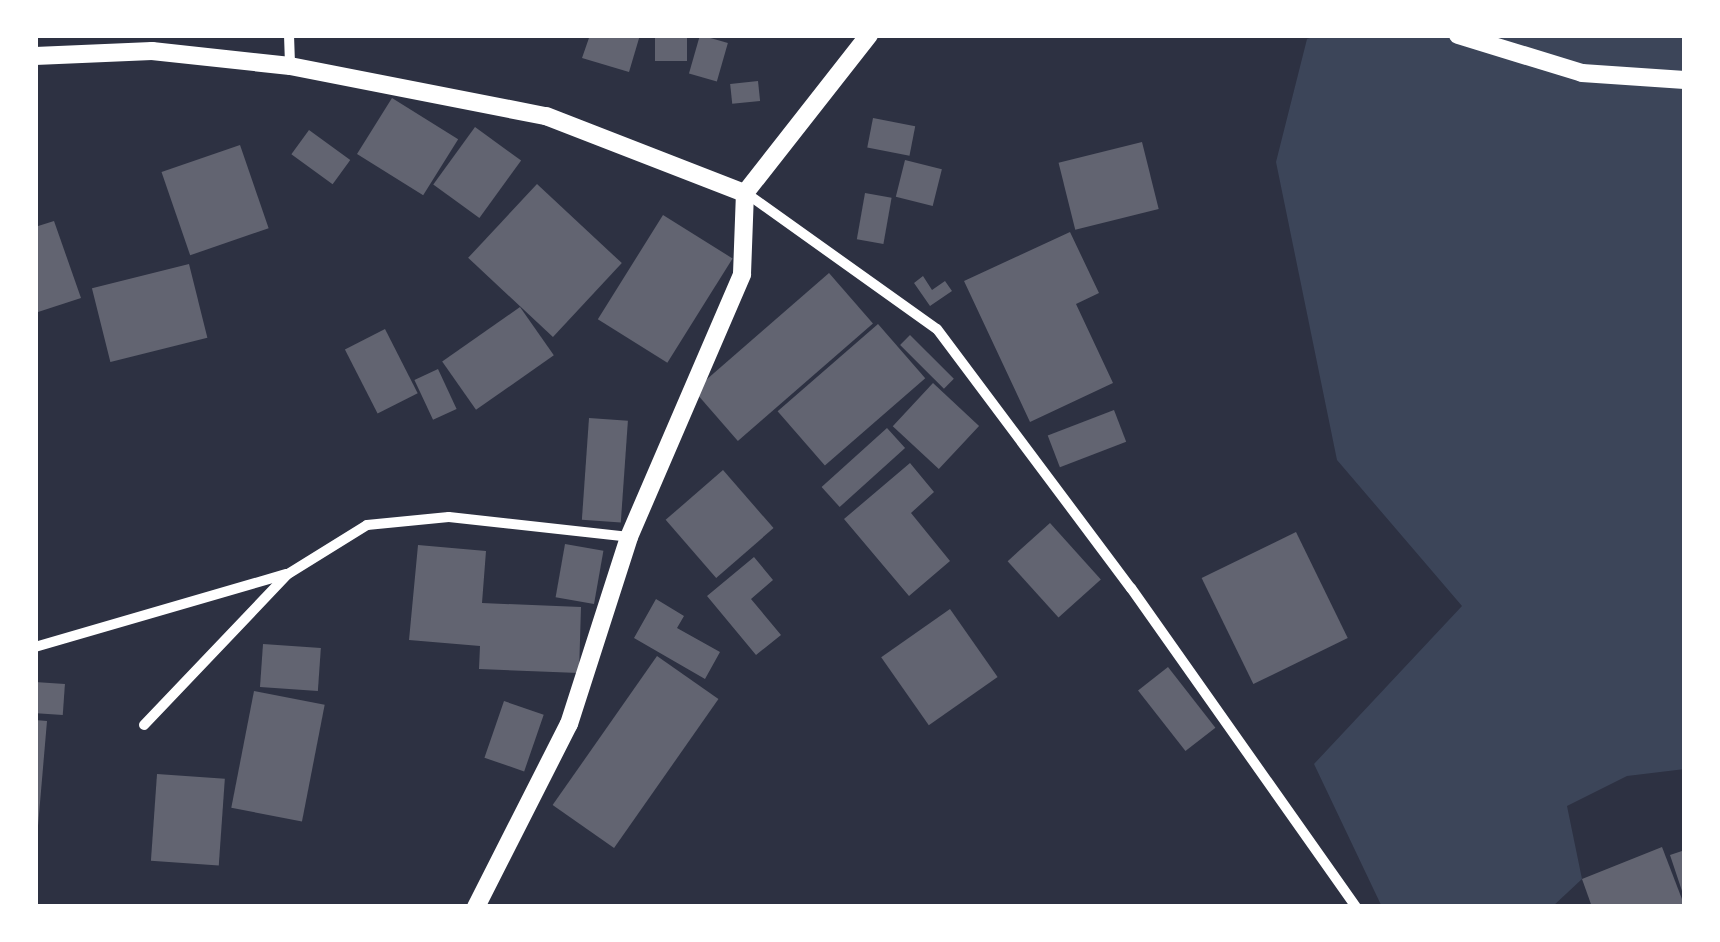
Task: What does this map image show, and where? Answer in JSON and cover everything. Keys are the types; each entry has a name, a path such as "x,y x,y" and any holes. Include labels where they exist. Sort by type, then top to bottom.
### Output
{"street":[{"path":"290,35 290,66"},
{"path":"476,907 569,724 630,536 692,379 742,274 745,193 869,35"},
{"path":"1458,35 1582,73 1685,80"},
{"path":"35,56 152,51 290,66 546,116 745,193 937,329 1131,588 1356,907"},
{"path":"35,647 288,574 368,526 449,517 630,536"},
{"path":"144,725 288,574"}],"shaded area":[{"path":"1319,35 1685,35 1685,769 1627,776 1567,806 1582,879 1552,907 1382,907 1314,764 1462,606 1337,460 1276,162 1307,39"}],"building":[{"path":"590,35 640,35 629,72 582,58"},
{"path":"655,35 687,35 687,61 655,61"},
{"path":"700,35 728,43 717,81 689,73"},
{"path":"758,81 760,101 732,104 730,84"},
{"path":"392,98 458,139 423,195 357,154"},
{"path":"873,118 915,126 909,156 867,147"},
{"path":"475,127 521,161 479,218 433,184"},
{"path":"309,130 350,160 333,184 291,154"},
{"path":"1142,142 1159,209 1075,230 1059,163"},
{"path":"240,145 269,228 190,255 162,172"},
{"path":"905,160 942,169 933,206 896,197"},
{"path":"537,184 622,263 553,337 468,258"},
{"path":"865,193 892,198 883,244 857,239"},
{"path":"663,215 733,258 667,363 598,319"},
{"path":"54,221 81,298 35,313 35,227"},
{"path":"1070,232 1099,293 1076,304 1113,383 1030,422 964,281"},
{"path":"189,264 207,338 110,362 92,288"},
{"path":"829,273 873,324 738,441 694,390"},
{"path":"923,276 932,290 945,281 952,291 930,306 914,283"},
{"path":"520,307 554,355 476,410 442,361"},
{"path":"878,324 925,378 825,466 778,411"},
{"path":"385,329 418,393 378,414 345,349"},
{"path":"910,335 954,379 944,389 900,345"},
{"path":"438,369 457,409 433,420 414,380"},
{"path":"933,383 979,426 939,469 893,426"},
{"path":"1114,410 1126,442 1060,467 1048,435"},
{"path":"589,418 628,421 621,522 582,520"},
{"path":"887,428 905,448 840,507 822,487"},
{"path":"910,463 934,492 911,513 950,561 909,596 844,519"},
{"path":"723,470 774,528 716,578 666,520"},
{"path":"1050,523 1101,579 1058,618 1008,561"},
{"path":"1296,532 1348,638 1253,684 1202,578"},
{"path":"565,544 603,551 594,604 556,597"},
{"path":"418,545 486,551 482,603 581,607 579,673 479,669 480,646 409,640"},
{"path":"754,557 773,580 751,599 781,635 756,655 707,596"},
{"path":"656,599 684,616 677,628 720,652 705,679 634,638"},
{"path":"950,609 998,677 929,725 881,657"},
{"path":"263,644 321,648 318,691 260,687"},
{"path":"657,656 718,699 614,848 553,805"},
{"path":"1168,667 1215,728 1185,751 1138,690"},
{"path":"35,682 65,684 63,715 35,713"},
{"path":"254,691 325,705 302,822 231,808"},
{"path":"504,701 544,715 524,771 484,758"},
{"path":"35,720 47,721 38,826 35,825"},
{"path":"157,774 225,779 219,866 151,861"},
{"path":"1662,847 1685,907 1592,907 1582,879"},
{"path":"1685,850 1685,897 1684,897 1670,855"}]}
